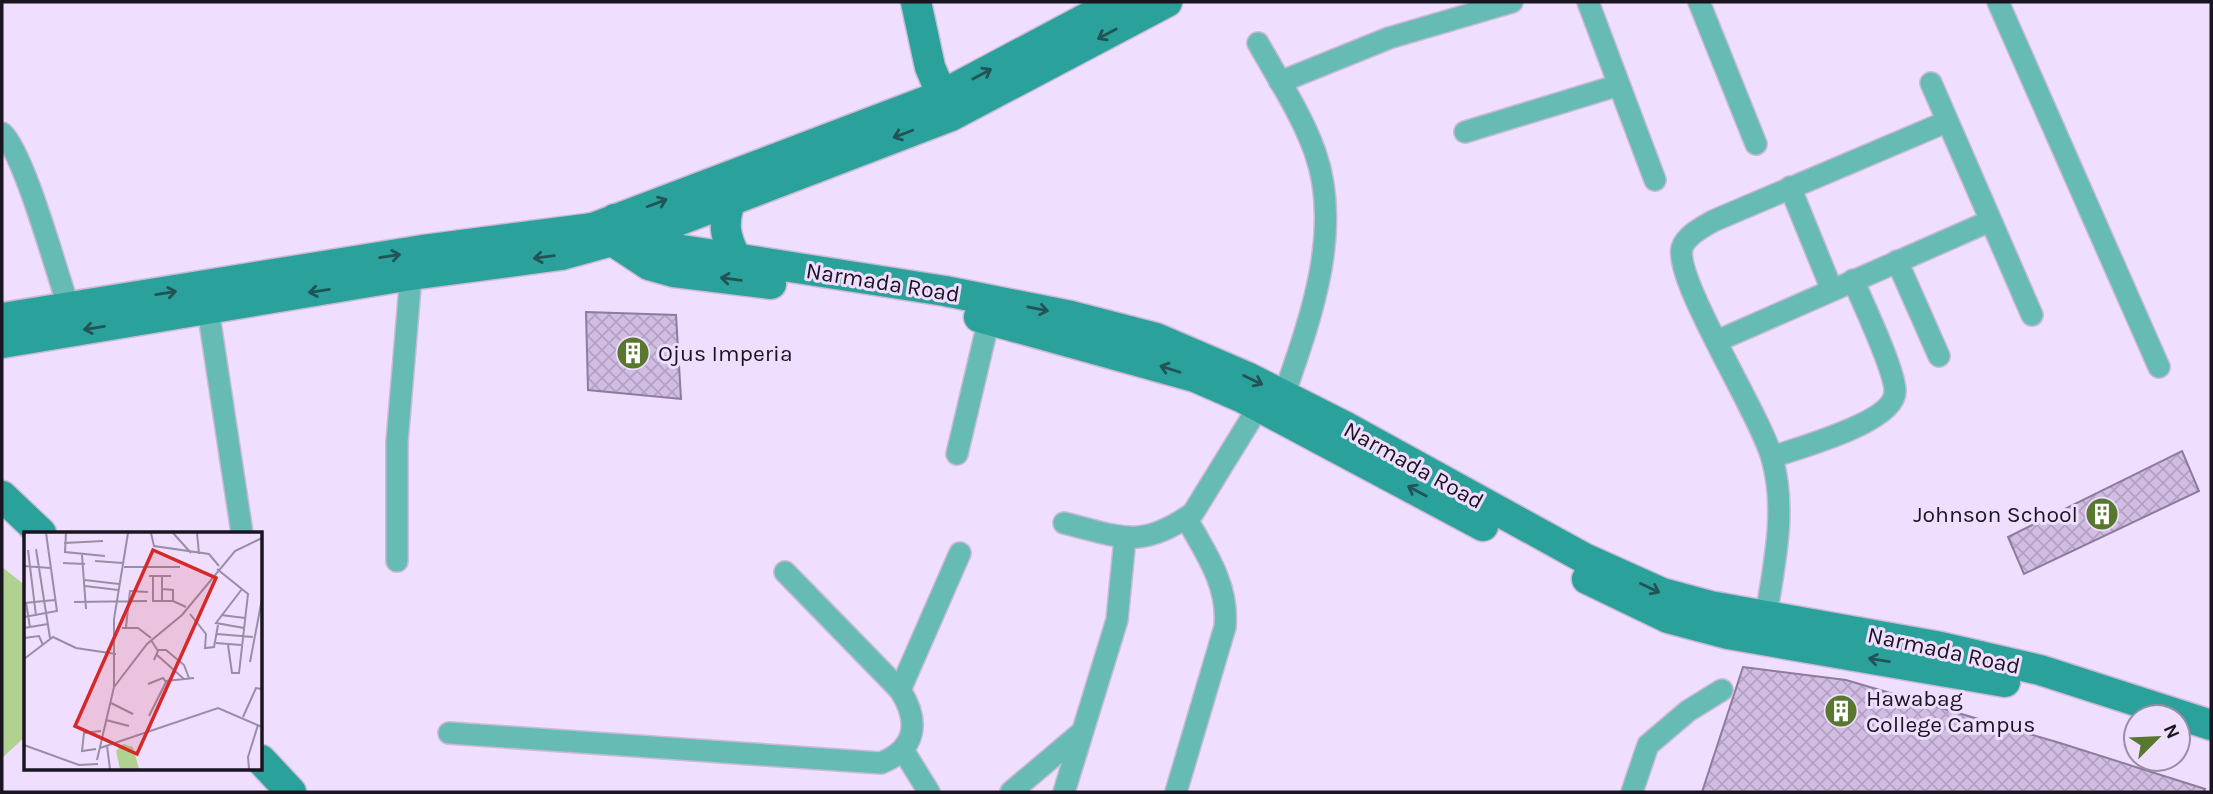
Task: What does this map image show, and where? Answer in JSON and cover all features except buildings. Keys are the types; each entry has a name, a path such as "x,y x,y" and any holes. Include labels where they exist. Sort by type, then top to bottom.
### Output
{"street":[{"path":"916,2 930,68 946,106"},
{"path":"2,343 411,275 561,255 613,230 946,106 1117,2"},
{"path":"2,318 423,250 613,230 731,200 946,106 1167,2"},
{"path":"1280,82 1389,38 1512,2"},
{"path":"1588,2 1655,180"},
{"path":"1699,2 1756,144"},
{"path":"1998,2 2159,367"},
{"path":"1063,523 1125,538 1144,538 1159,534 1186,519 1193,513 1271,401 1311,320 1326,216 1322,178 1315,152 1258,43"},
{"path":"1931,83 2032,315"},
{"path":"1465,132 1619,85"},
{"path":"1766,617 1779,533 1778,487 1772,457 1761,428 1690,288 1682,263 1682,247 1690,236 1713,220 1946,122"},
{"path":"2,133 10,140 21,167 69,309"},
{"path":"1790,187 1832,290"},
{"path":"731,200 724,218 725,232 736,258"},
{"path":"1717,341 1990,221"},
{"path":"613,230 649,265 674,272 763,282 989,319 1165,367 1271,401 1616,595 1668,618 1728,634 2017,684 2122,716"},
{"name":"Narmada Road","path":"613,230 669,247 945,291 1071,316 1156,338 1271,401 1595,563 1662,593 1710,606 1941,647 2040,670 2211,725"},
{"path":"1897,261 1939,356"},
{"path":"397,561 397,442 411,275"},
{"path":"1772,457 1870,421 1890,408 1894,400 1892,380 1853,280"},
{"path":"208,309 242,532"},
{"path":"957,454 989,319"},
{"path":"2,496 40,532"},
{"path":"1176,792 1225,627 1227,606 1210,560 1186,519"},
{"path":"1064,792 1117,620 1125,538"},
{"path":"900,690 960,553"},
{"path":"449,733 881,763 903,750 914,720 900,690 785,572"},
{"path":"1632,792 1648,745 1688,711 1722,690"},
{"path":"1011,792 1084,731"},
{"path":"2192,740 2211,746"},
{"path":"903,750 929,792"},
{"path":"262,761 291,792"}],"green space":[{"path":"2,567 24,584 24,738 2,758"}],"place":[{"name":"Ojus Imperia","path":"633,353"},
{"name":"Johnson School","path":"2102,514"},
{"name":"Hawabag College Campus","path":"1841,711"}]}
